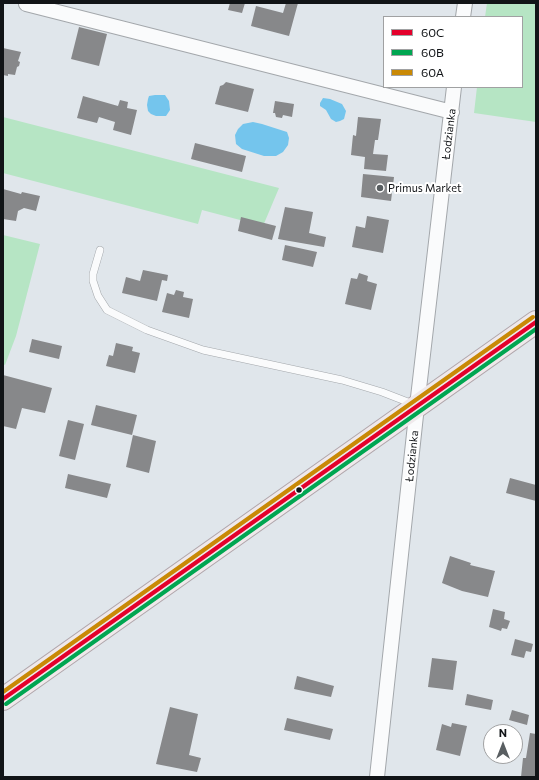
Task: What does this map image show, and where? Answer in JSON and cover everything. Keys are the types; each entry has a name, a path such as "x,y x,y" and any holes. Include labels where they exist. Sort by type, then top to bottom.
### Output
{"main road":[{"path":"3,699 536,322"}],"street":[{"path":"463,16 465,3"},
{"path":"26,4 452,112"},
{"name":"Łodzianka","path":"377,777 417,406 454,88"}],"lane":[{"path":"100,250 93,274 93,281 98,296 107,310 121,318 147,330 203,350 342,380 382,392 417,406"}],"green space":[{"path":"487,3 536,3 536,122 474,113 477,88 523,88 523,16 485,16"},
{"path":"3,117 279,188 263,226 202,210 198,224 3,173"},
{"path":"3,235 40,244 16,336 5,365 3,364"}],"water":[{"path":"165,95 169,101 170,110 166,116 156,116 148,111 147,105 149,96"},
{"path":"323,98 342,104 346,111 344,119 336,122 331,119 326,110 320,106"},
{"path":"253,122 287,132 289,138 288,145 283,152 276,156 264,156 242,149 236,144 235,135 238,129 243,124"}],"building":[{"path":"230,3 245,3 242,13 228,10"},
{"path":"286,3 298,3 289,36 251,26 256,6 283,13"},
{"path":"79,27 107,34 99,66 71,59"},
{"path":"3,48 21,52 18,61 20,62 19,66 17,67 15,75 3,75"},
{"path":"226,82 254,89 248,112 215,104 220,86"},
{"path":"83,96 118,106 120,100 128,102 127,108 137,110 131,135 113,130 115,122 99,117 97,123 77,118"},
{"path":"275,101 294,104 292,117 283,115 282,118 276,117 275,113 273,113"},
{"path":"358,117 381,119 378,140 375,140 373,154 388,155 386,171 364,169 365,157 351,155 353,135 356,136"},
{"path":"195,143 246,156 242,172 191,159"},
{"path":"363,174 394,177 391,201 361,197"},
{"path":"3,189 21,194 22,192 40,196 36,211 24,208 18,211 16,221 3,219"},
{"path":"285,207 313,212 309,233 326,237 324,247 278,239"},
{"path":"367,216 389,220 383,253 352,247 356,226 365,228"},
{"path":"241,217 276,226 272,240 238,231"},
{"path":"285,245 317,252 313,267 282,260"},
{"path":"143,270 168,275 167,281 162,280 157,301 122,293 126,277 140,281"},
{"path":"359,273 368,276 367,281 377,284 371,310 345,304 351,278 357,279"},
{"path":"176,290 184,292 183,297 193,299 189,318 162,312 167,293 174,295"},
{"path":"32,339 62,346 59,359 29,352"},
{"path":"116,343 133,347 132,351 140,353 135,373 106,366 109,355 113,356"},
{"path":"3,375 52,388 45,413 22,408 16,429 3,426"},
{"path":"96,405 137,415 132,435 91,425"},
{"path":"68,420 84,424 75,460 59,456"},
{"path":"133,435 156,441 149,473 126,467"},
{"path":"68,474 111,484 107,498 65,488"},
{"path":"510,478 536,485 536,501 506,493"},
{"path":"450,556 471,563 470,565 495,571 488,597 462,591 442,583"},
{"path":"493,609 505,612 504,619 510,621 507,629 502,628 501,631 489,627"},
{"path":"515,639 533,644 531,652 526,651 524,658 511,655"},
{"path":"432,658 457,661 453,690 428,687"},
{"path":"297,676 334,686 331,697 294,689"},
{"path":"467,694 493,700 491,710 465,705"},
{"path":"170,707 198,714 189,755 201,758 197,772 156,764"},
{"path":"512,710 529,715 527,725 509,720"},
{"path":"287,718 333,729 330,740 284,730"},
{"path":"452,723 467,726 460,756 436,750 442,724 451,727"},
{"path":"530,733 536,734 536,777 521,777 523,758 526,758"}],"transit line":[{"name":"60A","path":"3,692 533,317"},
{"name":"60C","path":"3,699 536,322"},
{"name":"60B","path":"6,704 536,329"}],"place":[{"name":"Primus Market","path":"380,188"}]}
